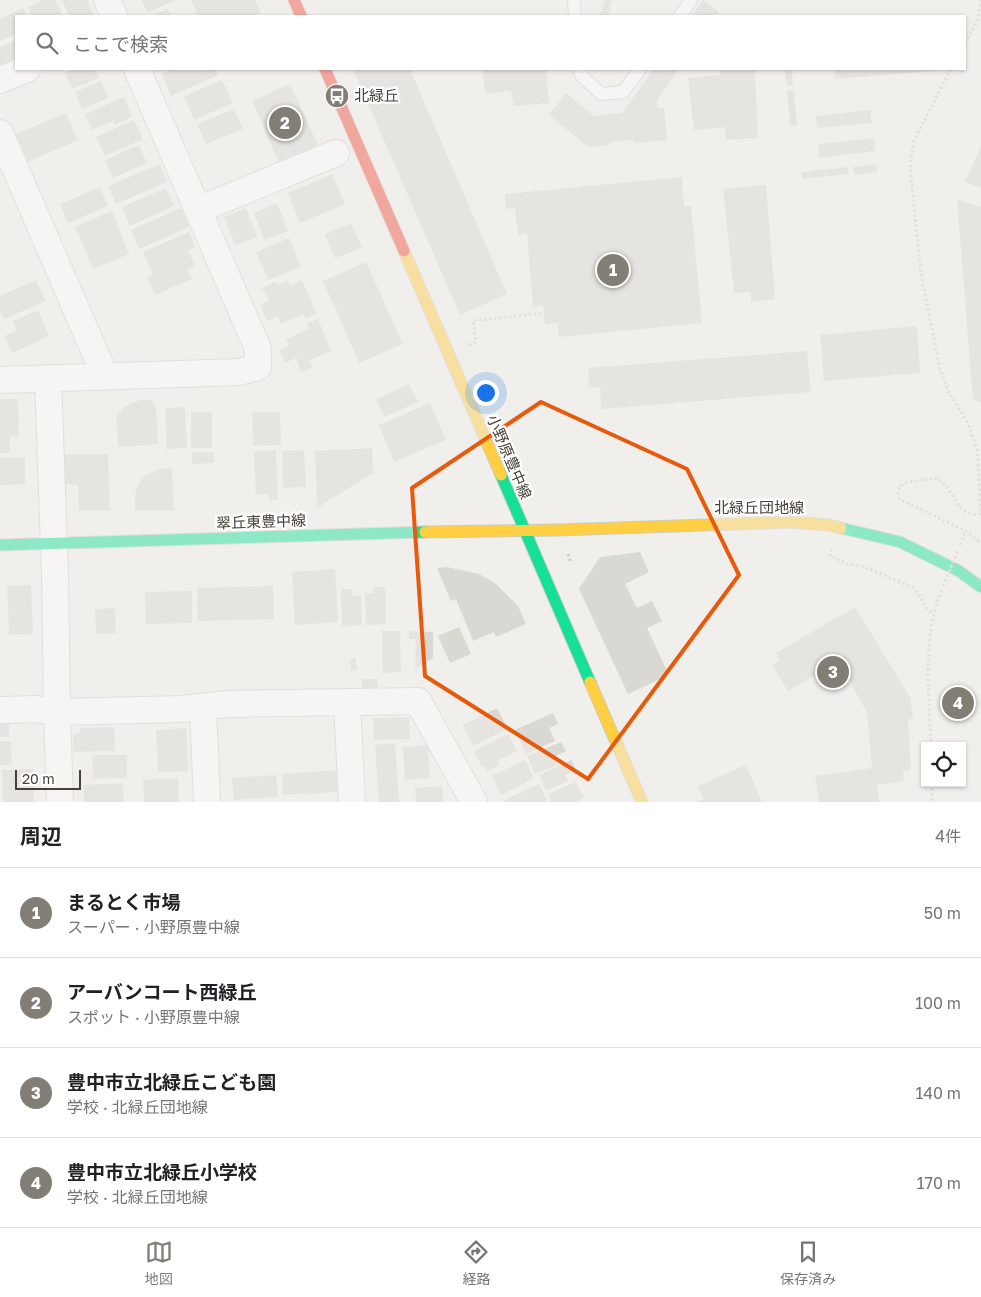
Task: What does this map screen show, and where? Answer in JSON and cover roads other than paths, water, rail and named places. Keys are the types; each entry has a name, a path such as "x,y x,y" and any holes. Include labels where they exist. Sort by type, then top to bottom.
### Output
{"street":[{"path":"107,0 114,15"},
{"path":"294,0 302,15"},
{"path":"0,80 25,70"},
{"path":"0,380 239,372 258,367 258,349 137,70"},
{"name":"小野原豊中線","path":"325,70 642,802"},
{"path":"0,134 105,376"},
{"path":"198,210 336,153"},
{"path":"48,378 60,802"},
{"name":"北緑丘団地線","path":"524,531 792,522 829,525 900,542 959,571 981,587"},
{"name":"翠丘東豊中線","path":"0,545 429,532 524,531"},
{"path":"0,710 36,709 57,712 183,709 226,704 418,701 474,802"},
{"path":"347,702 352,802"},
{"path":"203,707 207,802"}],"lane":[{"path":"574,0 575,15"},
{"path":"681,15 690,0"},
{"path":"580,70 581,75 601,94 623,92 639,70"}],"place":[{"name":"北緑丘","path":"337,96"},
{"name":"アーバンコート西緑丘","path":"285,123"},
{"name":"まるとく市場","path":"613,270"},
{"name":"豊中市立北緑丘こども園","path":"833,672"},
{"name":"豊中市立北緑丘小学校","path":"958,703"}]}
